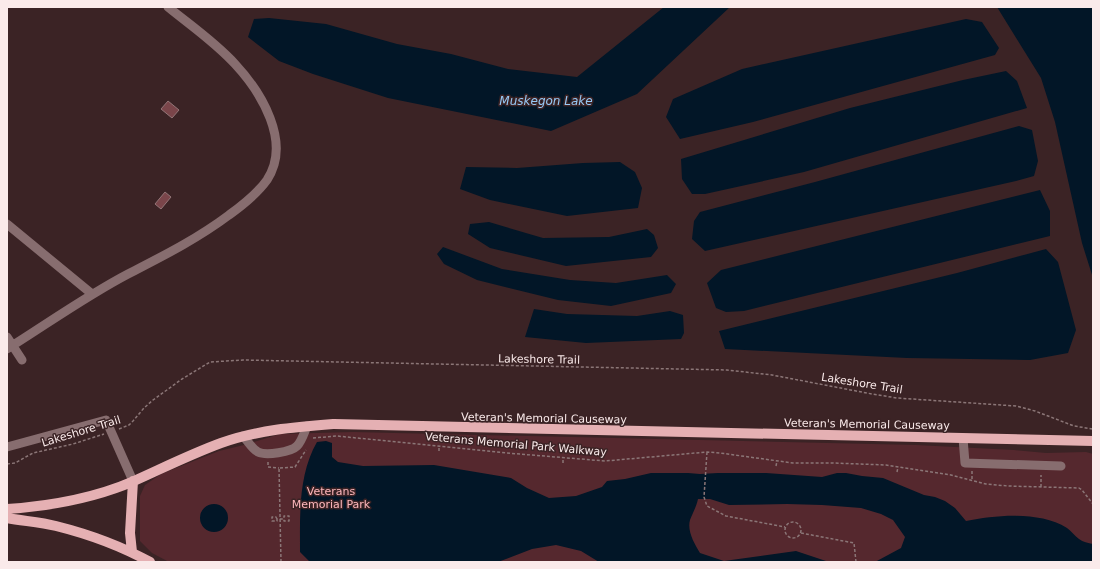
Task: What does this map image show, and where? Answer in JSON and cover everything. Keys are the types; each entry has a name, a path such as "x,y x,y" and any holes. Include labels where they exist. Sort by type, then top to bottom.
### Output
{"main road":[{"name":"Veteran's Memorial Causeway","path":"7,509 29,507 87,497 133,481 176,461 243,436 273,430 334,424 495,429 1093,441"},
{"path":"132,552 130,534 133,481"},
{"path":"7,518 61,527 86,534 132,552 150,562"}],"lane":[{"path":"10,347 92,294 183,246 214,227 242,206 258,191 267,180 273,168 276,154 274,131 266,109 256,89 234,63 168,7"},
{"path":"7,224 92,294"},
{"path":"7,337 10,347 22,360"},
{"path":"7,447 106,420 133,481"},
{"path":"243,436 258,452 264,454 279,452 295,448 307,426"},
{"path":"963,438 965,463 1061,466"}],"path":[{"name":"Lakeshore Trail","path":"7,464 15,463 33,453 74,444 129,425 153,400 182,379 210,362 243,360 727,370 772,375 897,398 1016,406 1036,411 1074,426 1093,429"},
{"name":"Veterans Memorial Park Walkway","path":"312,438 337,436 605,461 707,452 745,456 777,462 833,463 898,467 951,475 986,484 1079,488 1093,504"},
{"path":"438,451 439,446"},
{"path":"281,562 279,468 295,467 307,449"},
{"path":"707,452 704,497 707,506 726,516 785,527"},
{"path":"563,458 563,463"},
{"path":"776,466 777,462"},
{"path":"1041,487 1042,465"},
{"path":"897,472 898,467"},
{"path":"1008,486 1009,490"},
{"path":"276,519 284,518"},
{"path":"790,522 795,522 801,527 801,533 796,538 790,538 785,533 785,527 790,522"},
{"path":"801,533 854,543 856,562"}],"green space":[{"name":"Veterans Memorial Park","path":"353,432 916,445 1046,453 1086,452 1093,454 1093,562 169,562 152,553 140,541 140,496 145,485 161,474 219,451 280,434"}],"water":[{"name":"Muskegon Lake","path":"664,7 730,7 637,94 551,131 388,98 313,74 279,61 248,37 254,19 269,18 326,24 397,44 451,54 508,69 577,77"},
{"path":"997,7 1093,7 1093,278 1082,243 1055,122 1041,78"},
{"path":"966,19 982,22 999,48 995,55 753,122 680,139 666,117 673,99 742,69"},
{"path":"1006,71 1017,81 1027,108 804,172 705,194 692,194 682,179 681,159 850,108"},
{"path":"1019,126 1032,130 1038,161 1034,176 705,251 692,239 694,221 700,212"},
{"path":"620,162 635,172 642,188 638,208 567,216 490,200 460,189 466,167 517,168"},
{"path":"1040,190 1050,211 1050,236 744,311 726,312 716,308 707,283 721,270"},
{"path":"489,222 543,238 609,237 647,229 654,235 658,248 651,257 566,266 490,248 468,234 470,224"},
{"path":"443,247 502,269 570,280 616,283 667,275 676,284 671,293 611,306 558,300 477,280 444,264 437,254"},
{"path":"1046,249 1058,262 1076,330 1068,353 1030,360 907,358 725,349 719,331 957,273"},
{"path":"534,309 567,314 637,316 670,311 683,315 684,333 681,339 586,343 525,337"},
{"path":"326,441 332,443 332,457 338,462 363,466 434,465 511,478 527,488 549,498 576,496 602,487 607,481 625,479 651,473 766,473 822,477 837,473 846,473 883,478 924,495 945,501 955,508 966,521 991,517 1018,516 1044,519 1056,523 1067,528 1081,540 1093,544 1093,562 875,562 901,548 905,537 893,520 881,514 861,508 787,504 729,505 710,499 698,499 690,520 689,528 693,541 700,553 724,561 796,551 829,562 599,562 581,551 556,545 532,549 498,562 310,562 300,552 301,496 306,468 311,455 317,442"},
{"path":"214,504 224,508 228,518 224,528 214,532 204,528 200,518 204,508"}],"building":[{"path":"168,101 179,110 172,118 161,109"},
{"path":"165,192 171,197 161,209 155,204"}]}
